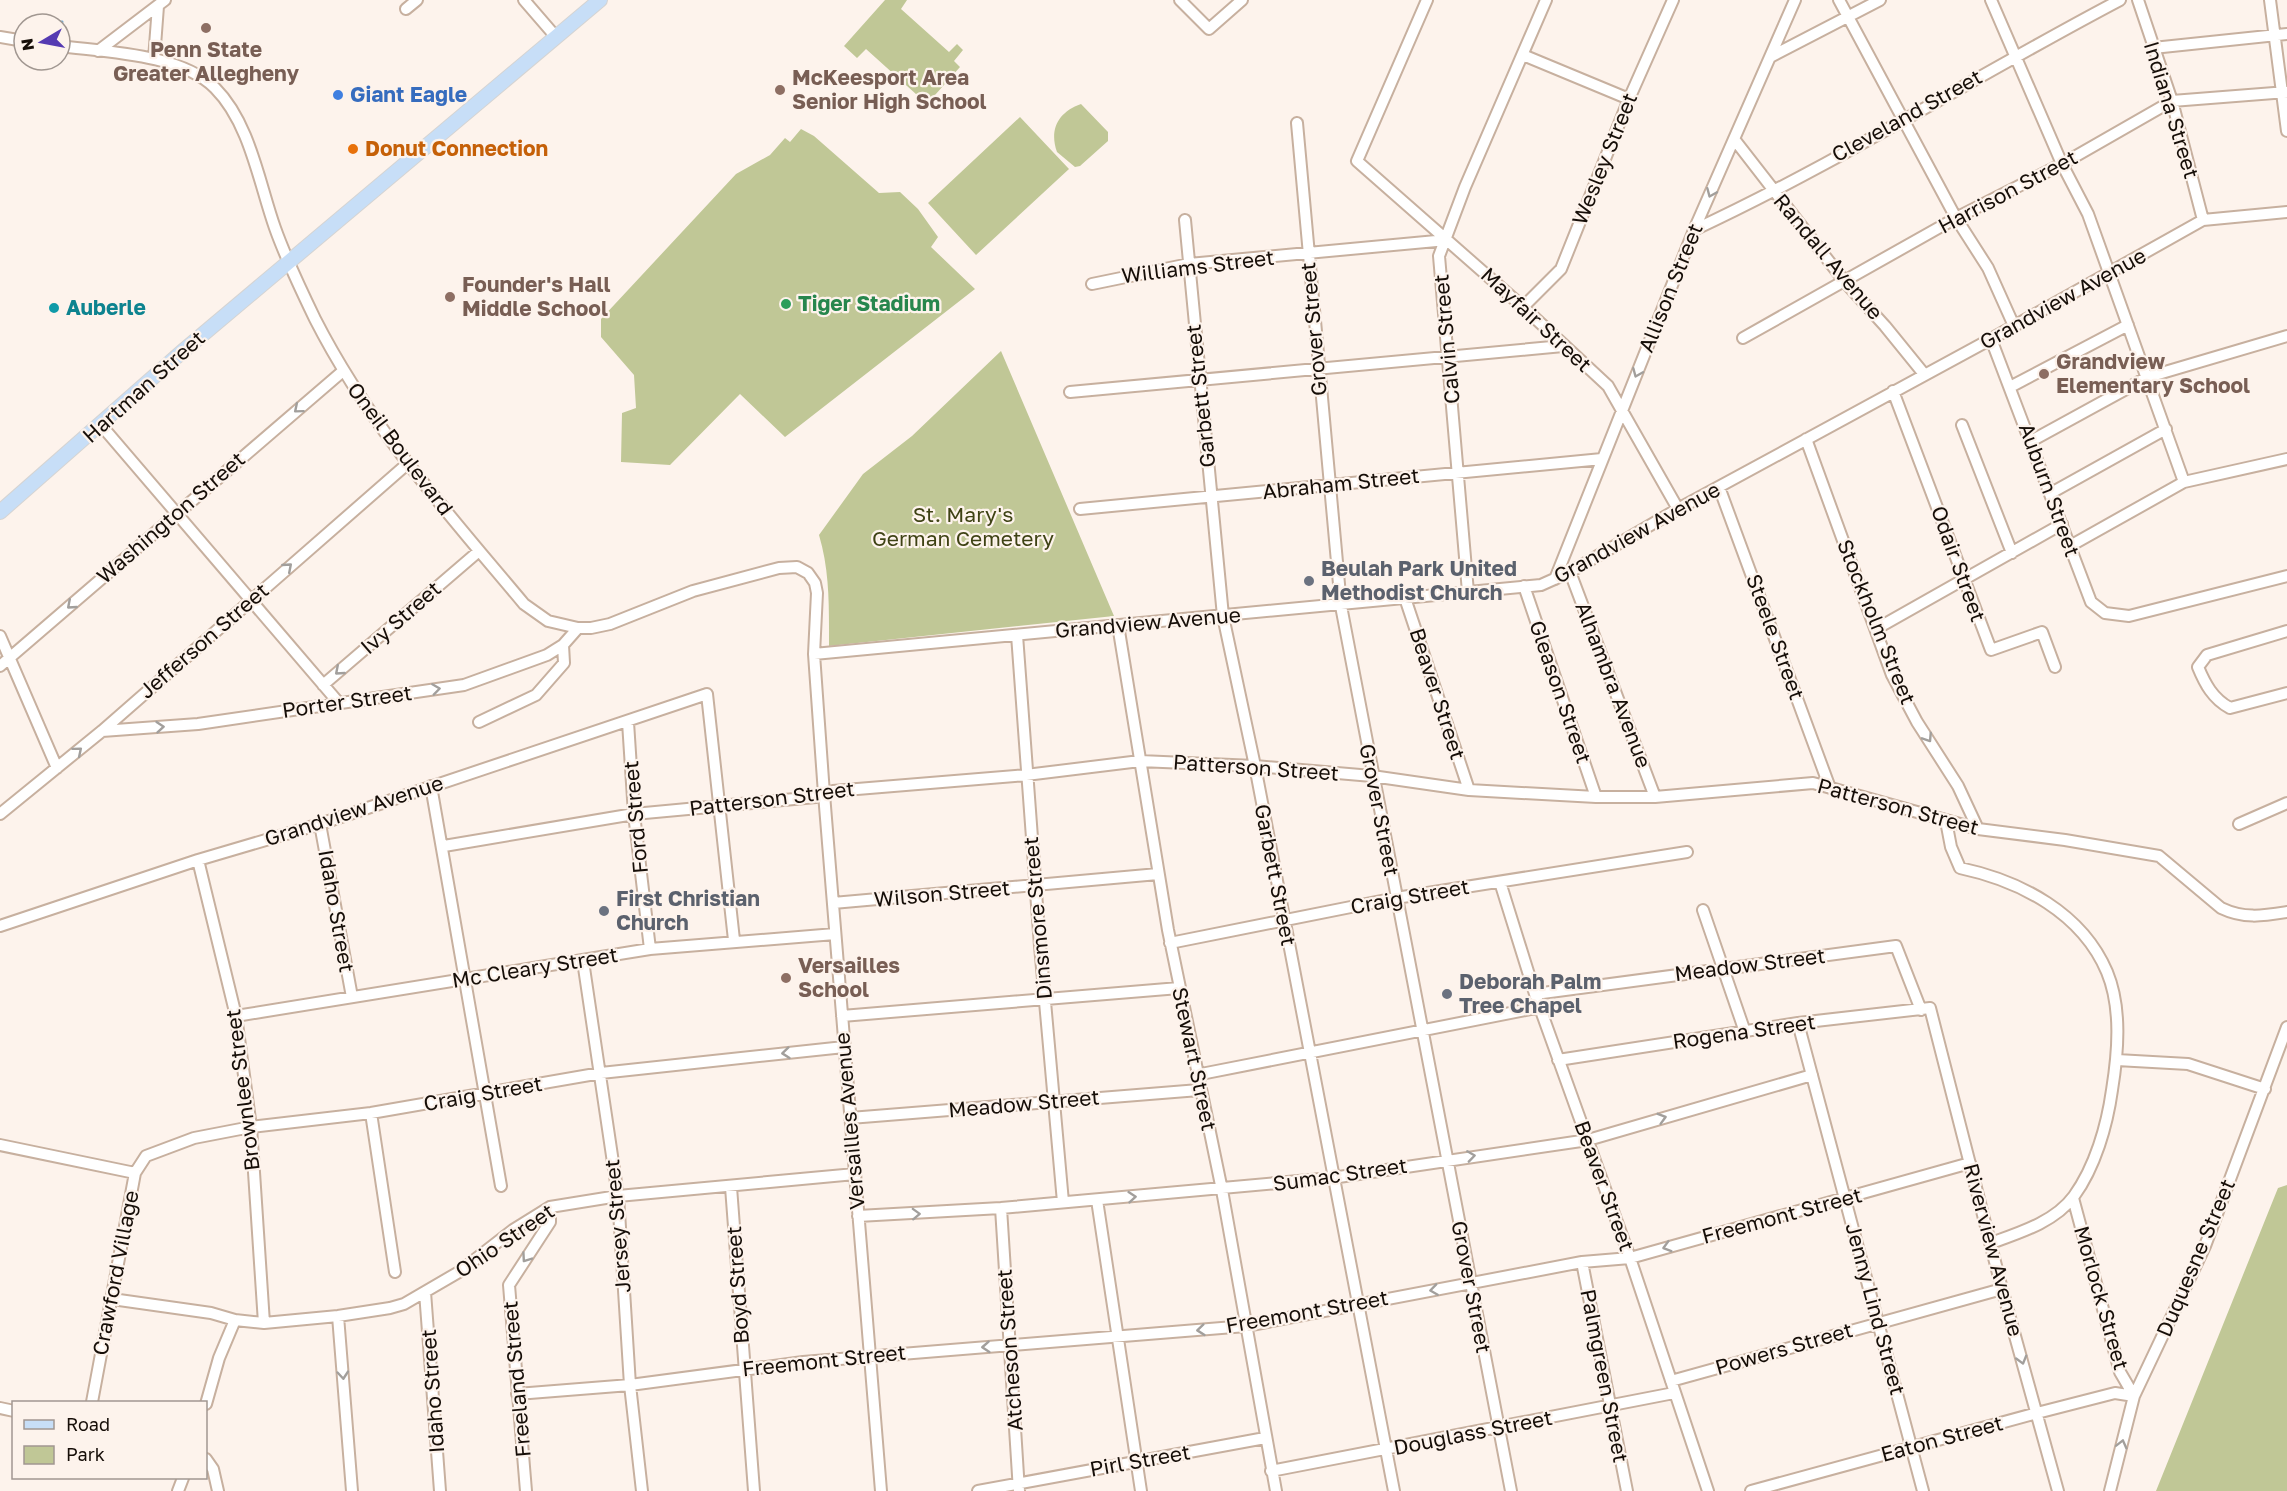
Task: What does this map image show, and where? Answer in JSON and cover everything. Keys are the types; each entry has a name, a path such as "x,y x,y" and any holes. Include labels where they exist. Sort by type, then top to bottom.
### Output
{"main road":[{"name":"Hartman Street","path":"0,512 183,351 600,0"}],"street":[{"path":"406,9 417,0"},
{"path":"524,0 556,37"},
{"path":"1180,0 1209,29 1242,0"},
{"name":"Mayfair Street","path":"1426,0 1357,160 1523,307 1608,386 1678,509"},
{"name":"Calvin Street","path":"1468,592 1450,356 1439,256 1465,188 1546,0"},
{"name":"Wesley Street","path":"1523,307 1561,269 1629,99 1673,0"},
{"name":"Allison Street","path":"1555,579 1694,230 1795,0"},
{"path":"1839,0 1956,218 1988,268 2014,326"},
{"path":"1772,56 1880,0"},
{"path":"1991,0 2062,164 2088,214 2184,482"},
{"name":"Cleveland Street","path":"1694,230 1902,120 2016,55 2120,0"},
{"name":"Indiana Street","path":"2138,0 2172,101 2203,220"},
{"path":"2270,0 2284,92 2287,131"},
{"path":"98,51 161,3"},
{"path":"154,59 161,3"},
{"path":"2153,48 2287,34"},
{"name":"Oneil Boulevard","path":"72,48 154,59 196,74 214,87 229,105 242,129 276,231 289,262 343,371 406,465 524,604 548,621 578,628 610,624 693,591 779,568 797,567 808,573"},
{"path":"1523,55 1629,99"},
{"name":"Harrison Street","path":"1743,338 1956,218 2062,164 2172,101 2284,92"},
{"name":"Grover Street","path":"1297,123 1307,254 1341,606 1511,1491"},
{"name":"Randall Avenue","path":"1734,139 1845,282 1924,374"},
{"name":"Grandview Avenue","path":"814,654 1341,606 1541,585 1570,572 1678,509 1991,339 2203,220 2287,212"},
{"name":"Garbett Street","path":"1185,220 1223,616 1394,1491"},
{"name":"Williams Street","path":"1092,284 1189,264 1447,240"},
{"path":"2010,387 2128,325"},
{"path":"2031,441 2148,377 2287,336"},
{"name":"Auburn Street","path":"1991,339 2091,602 2105,613 2129,616 2287,576"},
{"path":"1070,392 1563,346"},
{"name":"Washington Street","path":"0,666 343,371"},
{"name":"Odair Street","path":"1893,391 1991,650 2042,632 2055,667"},
{"path":"101,425 338,702"},
{"path":"1962,425 2012,554"},
{"path":"2050,493 2166,429"},
{"name":"Stockholm Street","path":"1806,439 1892,675 1917,722 1958,786 1977,829"},
{"name":"Abraham Street","path":"1080,509 1602,459"},
{"path":"2070,546 2184,482 2287,459"},
{"name":"Jefferson Street","path":"0,814 102,731 406,465"},
{"name":"Steele Street","path":"1719,487 1830,788"},
{"path":"1876,629 1966,581 2062,524"},
{"name":"Ivy Street","path":"323,685 479,551"},
{"name":"Alhambra Avenue","path":"1570,572 1655,797"},
{"name":"Versailles Avenue","path":"808,573 817,593 814,654 881,1491"},
{"name":"Gleason Street","path":"1524,586 1596,797"},
{"name":"Beaver Street","path":"1405,598 1469,790"},
{"name":"Stewart Street","path":"1118,626 1170,943 1199,1090 1222,1190 1276,1491"},
{"name":"Porter Street","path":"102,731 198,724 338,702 464,686 547,655 563,645 578,628"},
{"path":"2287,631 2207,656 2198,667 2204,682 2218,702 2230,708 2287,693"},
{"name":"Dinsmore Street","path":"1017,635 1035,886 1063,1202"},
{"path":"0,636 57,768"},
{"path":"479,722 536,695 564,663 563,645"},
{"name":"Grandview Avenue","path":"0,926 198,860 320,824 707,694 721,805"},
{"name":"Ford Street","path":"628,722 634,814 650,949"},
{"name":"Patterson Street","path":"444,846 634,814 897,784 1026,774 1140,761 1254,766 1372,776 1469,790 1596,797 1655,797 1813,783 1977,829 2065,840 2159,856 2221,908 2231,913 2245,917 2287,912"},
{"path":"431,786 444,846 483,1094 501,1186"},
{"path":"2239,824 2287,803"},
{"path":"721,805 734,940"},
{"path":"1946,821 1951,848 1960,868 2017,886 2045,899 2075,925 2094,949 2108,973 2113,994 2117,1060 2104,1127 2093,1161 2073,1198 2032,1228 1991,1243"},
{"name":"Idaho Street","path":"320,824 351,997"},
{"name":"Craig Street","path":"1170,943 1396,898 1687,852"},
{"name":"Brownlee Street","path":"198,860 236,1016 251,1127 264,1323"},
{"name":"Wilson Street","path":"833,903 1158,874"},
{"name":"Beaver Street","path":"1500,882 1535,994 1630,1258 1708,1491"},
{"path":"1703,910 1745,1032"},
{"name":"Mc Cleary Street","path":"236,1016 583,962 650,949 734,940 835,934"},
{"name":"Meadow Street","path":"1535,994 1724,967 1896,946 1926,1009"},
{"name":"Jersey Street","path":"583,962 618,1196 630,1385 642,1491"},
{"path":"842,1016 1045,1001 1179,988"},
{"path":"1196,1075 1540,1007"},
{"name":"Rogena Street","path":"1558,1060 1798,1023 1926,1009"},
{"name":"Riverview Avenue","path":"1926,1009 2058,1491"},
{"name":"Jenny Lind Street","path":"1798,1023 1923,1491"},
{"name":"Duquesne Street","path":"2110,1491 2134,1396 2205,1246 2286,1031"},
{"name":"Craig Street","path":"135,1173 146,1156 194,1138 251,1127 371,1113 601,1073 844,1047"},
{"path":"2117,1060 2188,1064 2265,1089"},
{"name":"Sumac Street","path":"858,1216 1001,1208 1222,1190 1332,1178 1447,1159 1588,1140 1812,1075"},
{"name":"Meadow Street","path":"850,1118 1199,1090"},
{"path":"371,1113 395,1272"},
{"name":"Crawford Village","path":"0,1145 135,1173 92,1401"},
{"name":"Freemont Street","path":"517,1394 630,1385 745,1368 870,1356 1246,1326 1582,1262 1630,1258 1970,1163"},
{"name":"Ohio Street","path":"112,1299 264,1323 338,1316 404,1305 459,1272 513,1230 550,1207 618,1196 855,1174"},
{"name":"Boyd Street","path":"731,1187 754,1491"},
{"name":"Morlock Street","path":"2073,1198 2120,1372 2134,1396"},
{"path":"1097,1200 1141,1491"},
{"name":"Freeland Street","path":"526,1491 509,1285 550,1222 550,1207"},
{"name":"Atcheson Street","path":"1001,1208 1019,1487"},
{"name":"Palmgreen Street","path":"1582,1262 1627,1491"},
{"name":"Powers Street","path":"1671,1381 2001,1288"},
{"name":"Idaho Street","path":"425,1292 440,1491"},
{"path":"338,1316 352,1491"},
{"path":"207,1401 219,1358 235,1320"},
{"name":"Douglass Street","path":"1272,1472 1674,1393"},
{"name":"Eaton Street","path":"1751,1491 2115,1393 2134,1396"},
{"name":"Pirl Street","path":"978,1491 1019,1487 1135,1462 1265,1438"},
{"path":"207,1460 213,1469 218,1491"}],"green space":[{"path":"885,0 907,0 901,9 949,52 957,44 963,50 954,61 960,67 927,104 866,49 857,58 844,46"},
{"path":"1081,104 1108,132 1108,141 1080,166 1075,167 1057,152 1054,136 1061,117 1073,107"},
{"path":"1020,117 1069,169 976,255 928,203"},
{"name":"Tiger Stadium","path":"801,129 814,136 879,193 900,192 918,209 938,237 931,247 975,289 785,437 740,394 670,465 621,462 622,413 636,408 634,375 601,337 601,319 736,174 770,155 785,138 790,142"},
{"name":"St. Mary's German Cemetery","path":"1001,351 1114,616 829,646 827,576 819,535 863,474 912,436"},
{"path":"2287,1185 2287,1491 2156,1491 2278,1188"}],"place":[{"name":"Penn State Greater Allegheny","path":"206,28"},
{"name":"McKeesport Area Senior High School","path":"780,90"},
{"name":"Giant Eagle","path":"338,95"},
{"name":"Donut Connection","path":"353,149"},
{"name":"Founder's Hall Middle School","path":"450,297"},
{"name":"Tiger Stadium","path":"786,304"},
{"name":"Auberle","path":"54,308"},
{"name":"Grandview Elementary School","path":"2044,374"},
{"name":"Beulah Park United Methodist Church","path":"1309,581"},
{"name":"First Christian Church","path":"604,911"},
{"name":"Versailles School","path":"786,978"},
{"name":"Deborah Palm Tree Chapel","path":"1447,994"}]}
